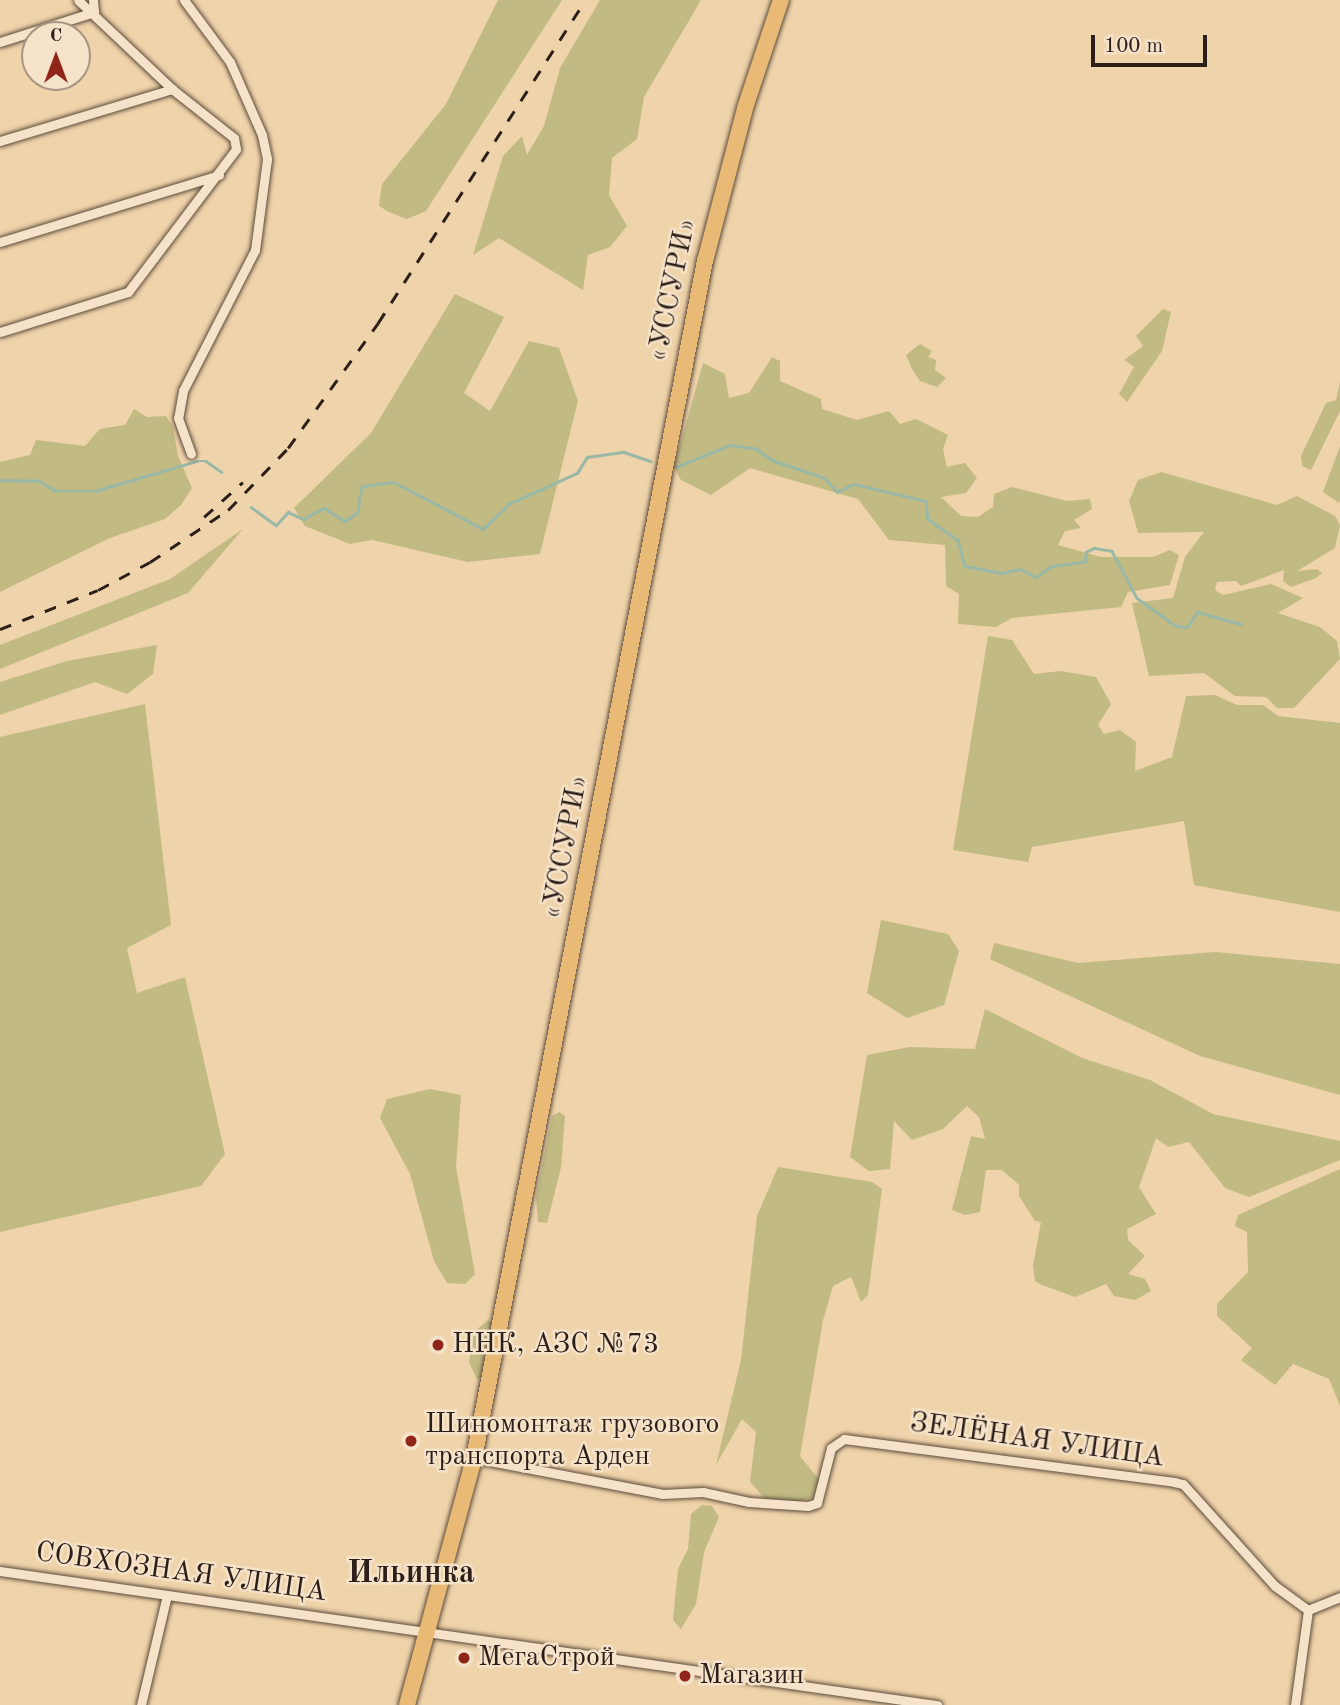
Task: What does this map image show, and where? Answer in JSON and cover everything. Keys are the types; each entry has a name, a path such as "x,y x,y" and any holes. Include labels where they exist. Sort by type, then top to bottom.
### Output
{"highway":[{"name":"«УССУРИ»","path":"407,1705 474,1458 705,261 745,108 781,0"}],"street":[{"path":"0,332 128,292 221,174 237,143 172,89 94,12 78,0"},
{"path":"93,0 94,12"},
{"path":"184,0 230,62 262,135 267,159 255,250 183,391 178,418 191,454"},
{"path":"0,42 94,12"},
{"path":"0,141 172,89"},
{"path":"0,242 221,174"},
{"name":"ЗЕЛЁНАЯ УЛИЦА","path":"474,1458 662,1494 703,1492 749,1502 808,1506 817,1503 831,1448 844,1439 1183,1484 1275,1586 1308,1610"},
{"name":"СОВХОЗНАЯ УЛИЦА","path":"0,1571 937,1705"},
{"path":"141,1705 167,1595"},
{"path":"1295,1705 1308,1610 1340,1597"}],"shaded area":[{"path":"498,0 562,0 426,211 407,219 389,212 379,206 382,184 446,104"},
{"path":"600,0 701,0 644,97 637,139 612,158 609,195 627,226 610,247 588,255 583,290 499,238 473,255 503,156 522,136 527,155 544,126 560,68"},
{"path":"455,294 504,317 464,393 490,411 529,341 559,348 578,401 540,554 468,562 372,540 350,544 305,526 294,508 371,433"},
{"path":"1163,309 1171,312 1162,351 1127,402 1119,394 1134,367 1124,360 1143,346 1136,336"},
{"path":"920,344 932,351 928,357 936,360 935,370 946,378 937,387 920,381 906,355"},
{"path":"772,357 780,361 780,381 821,399 822,409 857,420 889,411 900,424 916,419 948,435 943,449 947,467 965,463 977,478 966,493 941,497 961,516 978,517 993,507 994,494 1012,487 1067,501 1090,499 1092,509 1074,520 1081,528 1065,531 1058,545 1101,557 1153,557 1170,550 1179,555 1170,585 1128,592 1121,607 1012,618 996,627 958,624 959,594 946,586 945,545 889,540 858,499 750,468 711,495 681,480 674,467 703,363 725,374 729,398 749,393"},
{"path":"1340,381 1340,411 1311,470 1302,466 1301,456 1326,403 1336,400"},
{"path":"134,409 147,417 166,416 173,427 178,456 192,488 181,505 165,519 110,538 0,592 0,462 30,455 36,440 85,446 100,429 125,425"},
{"path":"1340,446 1340,501 1339,503 1323,492"},
{"path":"1161,472 1277,505 1297,496 1335,516 1340,525 1335,548 1297,571 1317,569 1322,573 1316,578 1291,587 1283,581 1284,570 1241,586 1236,581 1217,582 1215,590 1223,595 1271,584 1303,598 1278,613 1320,627 1337,641 1340,659 1294,708 1277,708 1266,697 1235,696 1204,673 1149,676 1132,603 1173,598 1185,557 1204,532 1138,533 1129,501 1138,480"},
{"path":"243,529 188,593 0,669 0,645 170,579"},
{"path":"988,636 1012,640 1034,674 1061,671 1096,677 1111,704 1098,725 1104,734 1120,730 1136,742 1135,771 1172,757 1186,696 1215,695 1237,705 1263,705 1278,716 1340,723 1340,912 1194,885 1184,821 1032,847 1028,862 953,850"},
{"path":"157,645 153,674 127,694 95,682 0,715 0,682 67,661"},
{"path":"145,704 171,925 127,948 137,993 185,977 225,1154 201,1186 0,1232 0,737"},
{"path":"881,920 948,934 959,951 944,1005 907,1018 867,993"},
{"path":"994,943 1078,963 1215,952 1340,964 1340,1095 1200,1056 990,959"},
{"path":"985,1009 1082,1058 1150,1080 1213,1114 1340,1141 1340,1160 1249,1197 1225,1188 1189,1142 1168,1147 1156,1138 1139,1187 1156,1214 1127,1229 1128,1240 1145,1256 1128,1274 1145,1279 1151,1291 1135,1300 1114,1296 1106,1284 1075,1297 1042,1285 1035,1281 1033,1266 1041,1222 1035,1221 1019,1196 1019,1185 1002,1170 986,1170 980,1212 965,1215 952,1210 971,1136 985,1139 979,1117 967,1106 943,1129 912,1140 894,1121 890,1169 869,1171 850,1157 867,1055 910,1047 975,1049"},
{"path":"430,1089 461,1095 456,1167 475,1274 465,1284 447,1283 434,1261 410,1174 380,1118 387,1099"},
{"path":"559,1112 565,1116 561,1167 547,1223 538,1222 536,1197 552,1116"},
{"path":"778,1167 872,1182 882,1189 868,1295 861,1302 851,1277 833,1286 823,1320 800,1456 820,1481 813,1497 799,1502 766,1500 750,1482 756,1432 742,1419 716,1465 741,1360 757,1216"},
{"path":"1340,1169 1340,1406 1329,1379 1293,1364 1275,1385 1241,1360 1252,1348 1217,1316 1217,1304 1248,1272 1247,1232 1235,1226 1238,1215"},
{"path":"488,1320 493,1322 483,1377 477,1379 469,1362 474,1332"},
{"path":"702,1505 712,1506 719,1517 704,1552 696,1604 681,1629 673,1620 678,1569 688,1549 691,1514"}],"waterway":[{"path":"676,467 730,445 757,449 772,460 825,478 837,492 854,484 926,501 928,519 958,540 965,566 1002,573 1020,569 1036,577 1051,566 1085,562 1086,552 1094,548 1112,551 1137,598 1176,626 1187,627 1197,612 1241,624"},
{"path":"251,507 276,525 288,512 303,519 324,508 345,521 357,513 362,486 394,482 483,529 509,504 577,473 587,457 624,452 650,461"},
{"path":"0,480 39,481 56,491 95,491 197,461 206,461 222,472"}],"railway":[{"path":"0,629 98,590 150,562 228,510 288,448 378,323 585,0"},
{"path":"204,517 243,482"}],"place":[{"name":"ННК, АЗС №73","path":"438,1345"},
{"name":"Шиномонтаж грузового транспорта Арден","path":"411,1441"},
{"name":"МегаСтрой","path":"464,1658"},
{"name":"Магазин","path":"685,1676"}],"district":[{"name":"Ильинка","path":"411,1574"}]}
